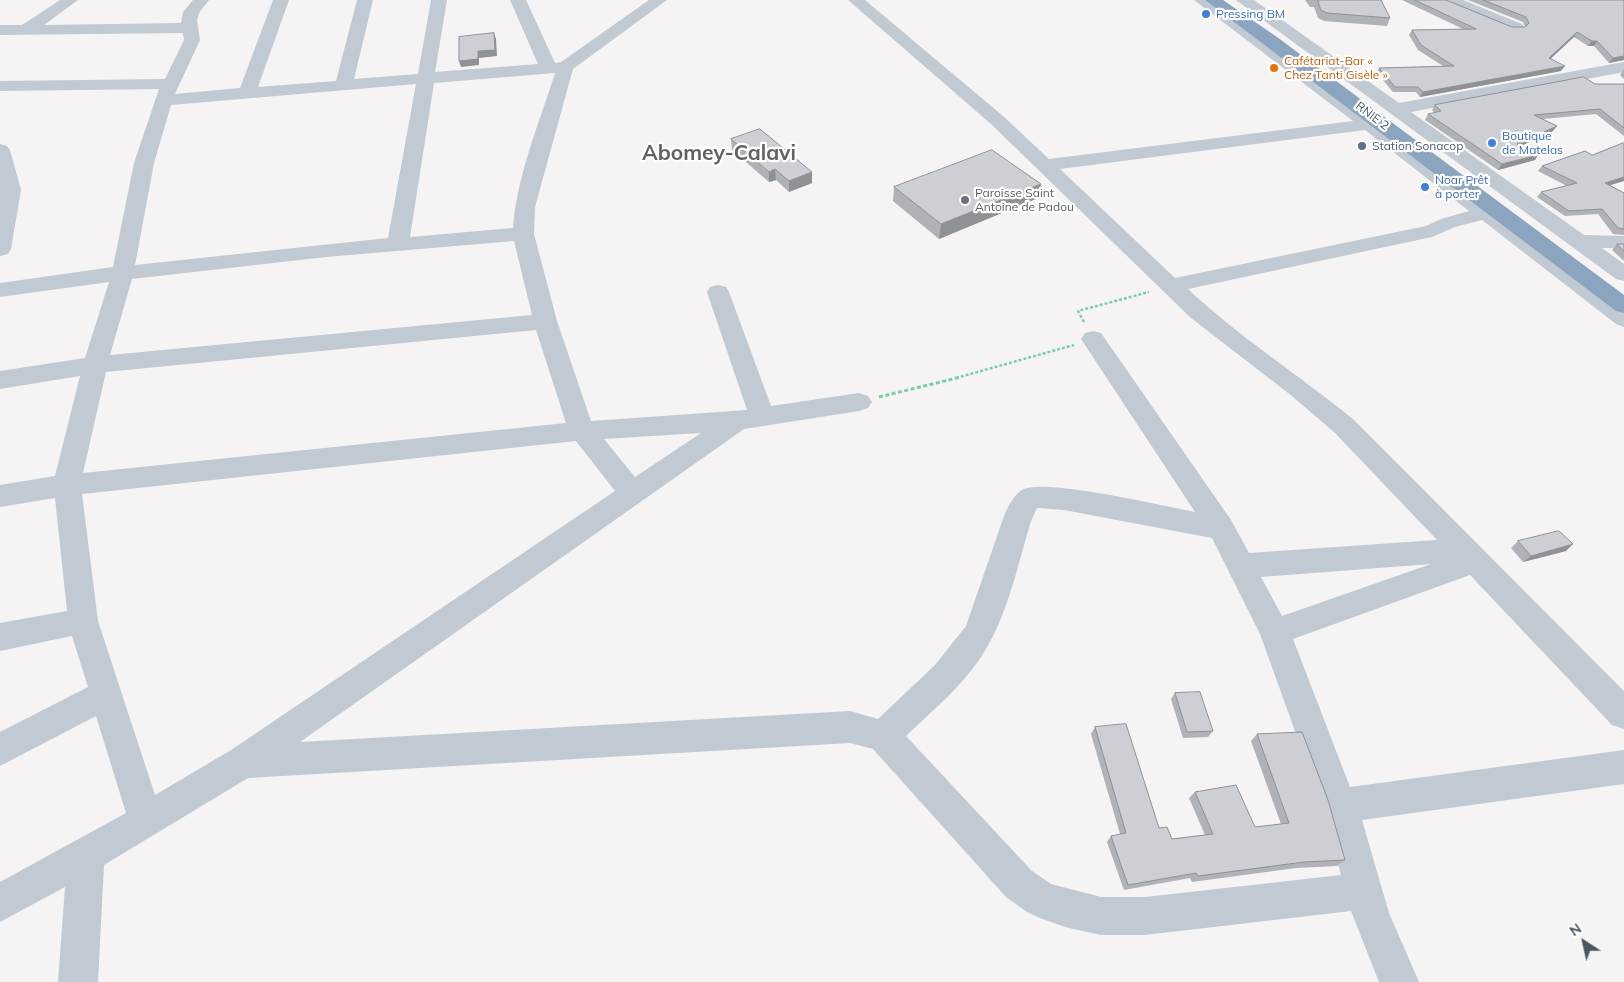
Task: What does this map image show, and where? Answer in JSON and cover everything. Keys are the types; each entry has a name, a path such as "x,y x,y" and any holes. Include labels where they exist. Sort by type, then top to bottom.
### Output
{"highway":[{"name":"RNIE 2","path":"1213,0 1271,40 1624,306"},
{"name":"RNIE 2","path":"1232,0 1624,286"}],"street":[{"path":"25,30 70,0"},
{"path":"146,821 83,621 67,485 95,365 123,272 144,163 167,92 192,40 192,31 189,28 191,12 201,0"},
{"path":"247,93 281,0"},
{"path":"344,85 365,0"},
{"path":"398,243 438,0"},
{"path":"518,0 557,68 525,207 523,234 545,321 582,432 633,493"},
{"path":"0,104 7,85 167,92 247,93 557,68 659,0"},
{"path":"856,0 997,120 1170,286 1229,338 1301,390 1344,426 1624,714"},
{"path":"1202,0 1369,124 1624,319"},
{"path":"1244,0 1624,274"},
{"path":"1449,0 1516,27"},
{"path":"0,30 189,28"},
{"path":"1397,109 1624,67"},
{"path":"1046,165 1369,124"},
{"path":"0,150 11,190 0,249"},
{"path":"1170,286 1422,233 1448,223 1486,213"},
{"path":"0,290 123,272 398,243 523,234"},
{"path":"1578,241 1624,242"},
{"path":"718,292 749,420"},
{"path":"0,380 95,365 545,321"},
{"path":"1093,339 1221,528 1275,632 1340,806 1364,891 1399,982"},
{"path":"0,496 67,485 582,432 749,420 859,402"},
{"path":"0,903 146,821 243,762 633,493 749,420"},
{"path":"883,736 955,666 976,637 987,613 1001,565 1020,512 1031,497 1064,499 1221,528"},
{"path":"1242,566 1471,556"},
{"path":"1275,632 1471,556"},
{"path":"0,637 83,621"},
{"path":"0,750 106,694"},
{"path":"243,762 850,727 883,736 1019,884 1040,899 1066,908 1101,916 1144,916 1364,891"},
{"path":"1340,806 1624,767"},
{"path":"78,982 86,854"}],"path":[{"path":"859,402 993,368 1093,339 1078,311 1170,286"}],"building":[{"path":"1318,0 1381,0 1390,18 1327,13 1321,10"},
{"path":"1415,0 1446,0 1512,27 1525,27 1529,23 1526,17 1483,0 1624,0 1624,56 1613,58 1597,41 1592,41 1577,32 1549,58 1565,66 1423,92 1418,87 1395,87 1379,68 1454,66 1421,45 1412,30 1476,29"},
{"path":"494,33 495,50 478,51 478,59 459,61 459,37"},
{"path":"1584,77 1595,84 1624,84 1624,128 1600,109 1534,115 1557,126 1517,144 1538,155 1502,164 1428,114 1441,111 1435,105"},
{"path":"760,129 812,172 789,181 775,169 769,172 731,139"},
{"path":"1624,143 1624,177 1605,183 1624,193 1624,229 1618,228 1602,209 1569,211 1541,192 1577,183 1542,166 1585,151 1592,155"},
{"name":"Paroisse Saint Antoine de Padou","path":"992,150 1041,184 941,224 894,187"},
{"path":"1617,244 1624,244 1624,251"},
{"path":"1559,531 1573,544 1531,556 1518,541"},
{"path":"1200,692 1213,731 1187,732 1175,693"},
{"path":"1126,724 1159,828 1167,827 1172,839 1213,834 1195,792 1236,785 1255,827 1289,823 1257,734 1302,732 1328,800 1345,860 1304,862 1198,876 1196,873 1128,885 1111,836 1126,833 1095,727"}],"place":[{"name":"Pressing BM","path":"1206,14"},
{"name":"Cafétariat-Bar « Chez Tanti Gisèle »","path":"1274,68"},
{"name":"Boutique de Matelas","path":"1492,143"},
{"name":"Station Sonacop","path":"1362,146"},
{"name":"Noar Prêt à porter","path":"1425,187"},
{"name":"Paroisse Saint Antoine de Padou","path":"965,200"}],"district":[{"name":"Abomey-Calavi","path":"719,154"}]}
